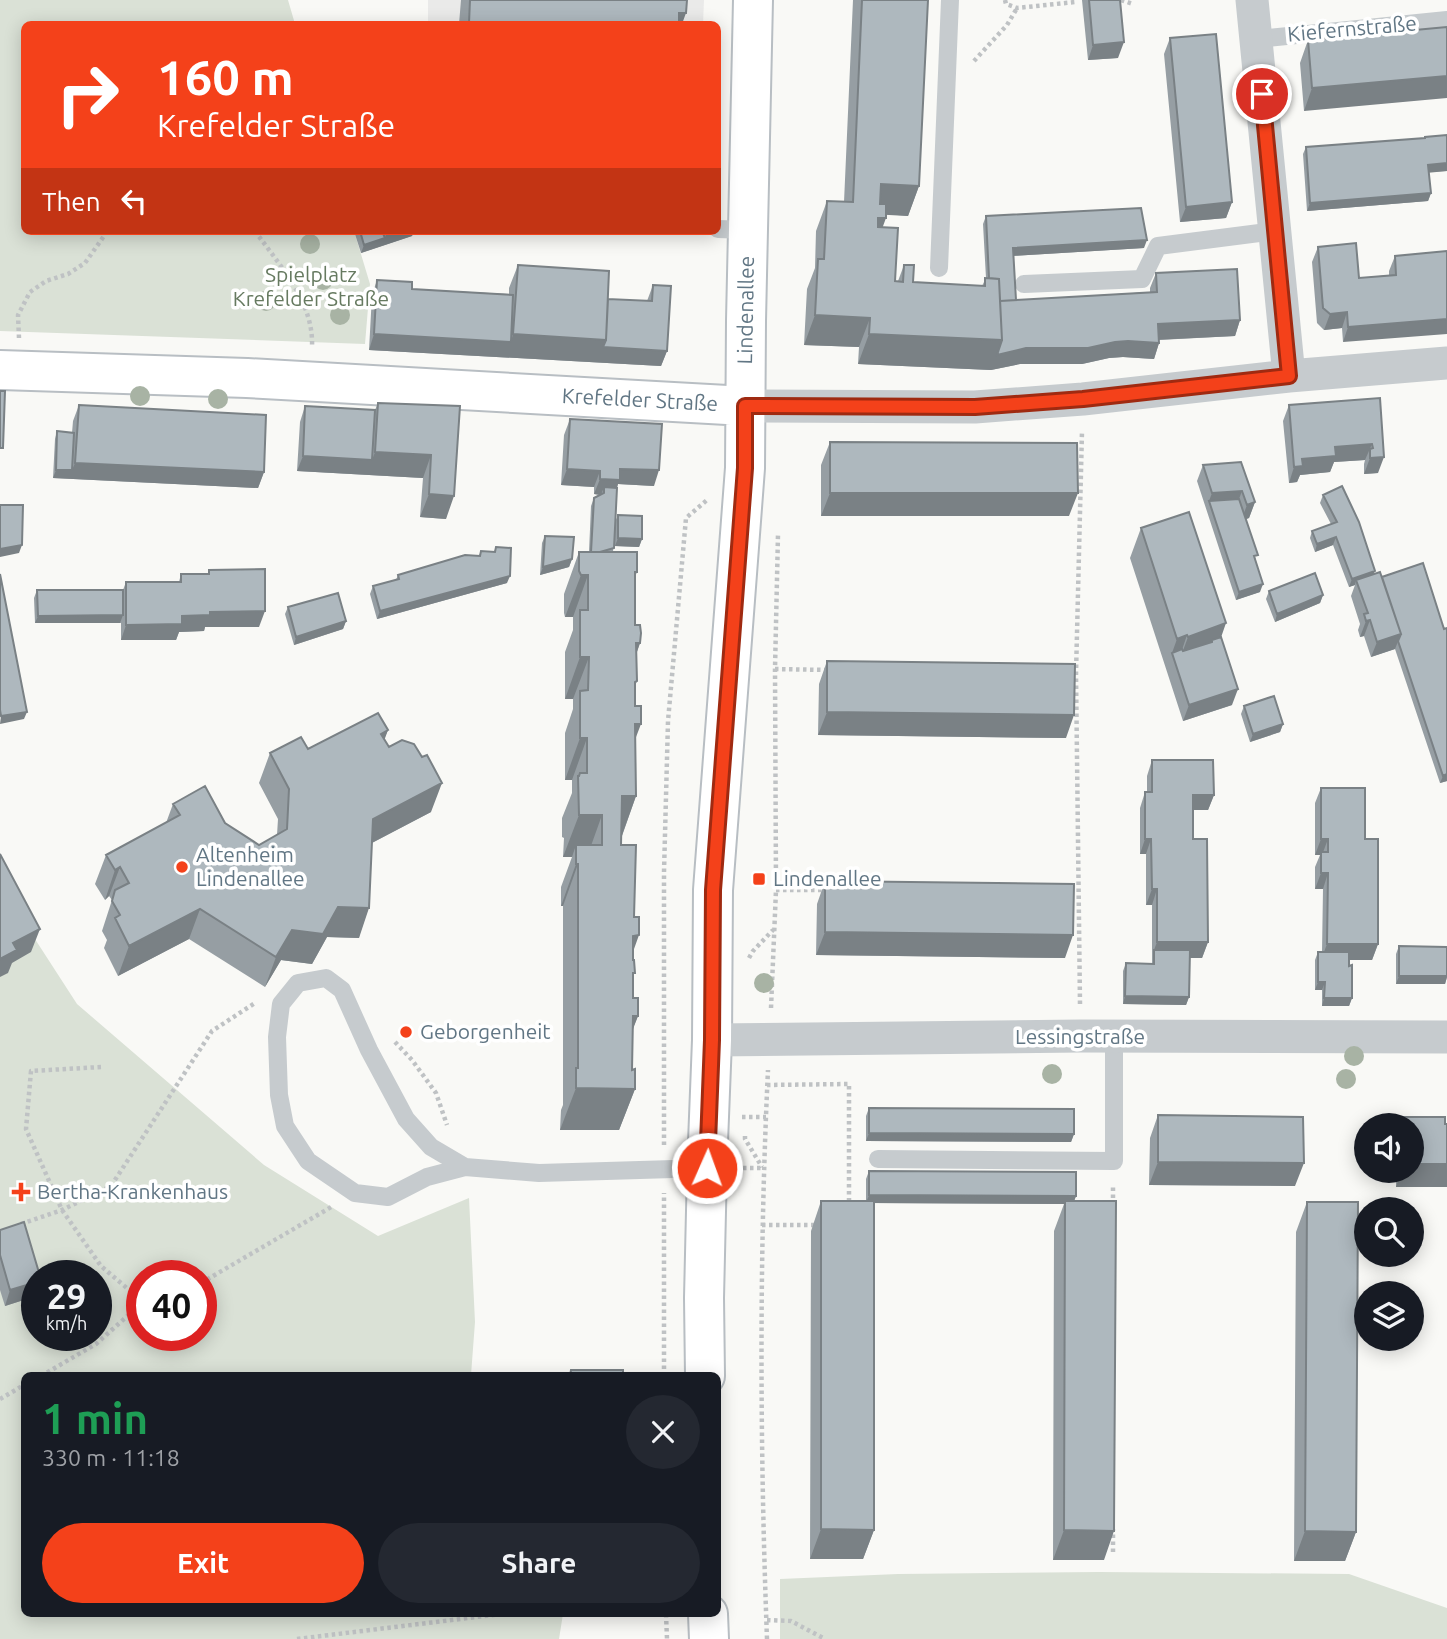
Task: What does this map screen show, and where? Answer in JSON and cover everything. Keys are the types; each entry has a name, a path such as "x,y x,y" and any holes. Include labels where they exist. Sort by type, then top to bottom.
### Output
{"street":[{"name":"Lindenallee","path":"705,1372 704,1298 712,1040 713,890 745,468 745,406 733,230 754,0"},
{"name":"Kiefernstraße","path":"1252,0 1289,376"},
{"name":"Krefelder Straße","path":"9,370 310,382 745,406 975,407 1447,363"},
{"name":"Lessingstraße","path":"712,1040 1081,1036 1447,1037"},
{"path":"708,1617 709,1639"}],"lane":[{"path":"939,268 950,0"},
{"name":"Kiefernstraße","path":"1257,38 1447,20"},
{"path":"1024,284 1142,279 1158,246 1275,231"},
{"path":"465,1167 431,1147 406,1119 369,1050 342,990 326,978 298,983 281,1004 277,1037 279,1096 285,1126 309,1161 355,1193 388,1197 427,1177 465,1167 539,1173 707,1168"},
{"path":"878,1160 1114,1161 1114,1036"}],"path":[{"path":"1005,0 1006,4 1017,8 1082,1"},
{"path":"1121,0 1133,4"},
{"path":"947,61 972,63 1007,25 1017,8"},
{"path":"9,370 18,315 30,292 46,281 68,274 85,263 104,235"},
{"path":"258,235 296,288 306,311 312,332 310,382"},
{"path":"1081,1036 1076,674 1083,399"},
{"path":"664,1372 664,872 668,721 686,517 745,468"},
{"path":"774,929 775,669 779,526"},
{"path":"775,669 830,670"},
{"path":"776,890 831,890"},
{"path":"12,1226 62,1210 111,1186 212,1031 266,996"},
{"path":"101,1067 31,1071 26,1129 62,1210 101,1266 126,1288"},
{"path":"767,1085 849,1084 849,1210"},
{"path":"1113,1208 1114,1161"},
{"path":"763,1168 763,1443 767,1639"},
{"path":"217,1274 355,1193"},
{"path":"762,1225 825,1224"},
{"path":"48,1372 96,1344 126,1317"},
{"path":"0,1399 21,1387"},
{"path":"1113,1525 1113,1552"},
{"path":"297,1639 477,1617"},
{"path":"667,1617 667,1639"},
{"path":"766,1620 790,1621 825,1639"}],"shaded area":[{"path":"428,0 704,0 703,21 428,21"}],"green space":[{"name":"Spielplatz Krefelder Straße","path":"0,0 288,0 294,21 21,21 21,235 355,235 370,284 365,344 0,331"},
{"path":"0,885 77,1004 264,1165 378,1236 469,1198 475,1322 471,1372 21,1372 21,1617 563,1617 559,1639 0,1639"},
{"path":"898,1574 1349,1574 1447,1608 1447,1639 780,1639 780,1579"}],"building":[{"path":"470,0 687,0 686,13 679,13 679,21 469,21"},
{"path":"862,0 928,0 919,186 881,184 880,204 886,204 886,218 878,218 878,227 898,228 895,281 903,282 904,265 914,265 913,282 985,286 985,278 999,279 1002,340 869,334 870,318 815,315 818,259 824,259 827,201 853,202"},
{"path":"1089,0 1120,0 1124,42 1093,45"},
{"path":"1447,27 1447,76 1312,88 1308,40"},
{"path":"1216,34 1232,202 1186,207 1170,38"},
{"path":"1447,135 1447,163 1428,165 1431,193 1310,203 1306,147"},
{"path":"1141,208 1147,240 1013,248 1016,300 1000,301 999,279 989,278 986,216"},
{"path":"361,235 384,235 385,238 364,245"},
{"path":"1356,243 1359,278 1396,275 1395,256 1447,251 1447,319 1348,327 1347,312 1330,314 1323,308 1318,247"},
{"path":"518,265 609,271 606,340 513,334"},
{"path":"1237,269 1240,320 1158,324 1159,343 1128,341 1088,348 1026,348 997,355 1002,340 1000,301 1157,292 1156,273"},
{"path":"377,280 412,282 412,289 513,295 511,342 374,334"},
{"path":"653,285 671,286 667,351 603,347 606,340 608,299 652,301"},
{"path":"0,391 5,391 3,448 0,448"},
{"path":"1380,398 1384,457 1370,458 1372,444 1335,447 1336,456 1302,459 1303,466 1294,467 1289,405"},
{"path":"378,403 460,406 454,496 429,494 431,455 375,452"},
{"path":"79,405 266,415 264,472 75,463"},
{"path":"305,406 375,410 372,460 303,456"},
{"path":"570,419 662,424 659,470 620,469 620,480 600,479 600,471 567,469"},
{"path":"57,431 74,433 72,470 56,470"},
{"path":"830,442 1077,443 1078,493 830,493"},
{"path":"1241,462 1255,502 1247,505 1242,491 1212,493 1203,465"},
{"path":"1342,486 1359,522 1375,571 1352,579 1336,537 1317,544 1312,531 1337,522 1323,495"},
{"path":"604,487 617,488 614,548 591,552 594,498 604,493"},
{"path":"1239,499 1258,555 1254,556 1263,584 1239,592 1209,501"},
{"path":"0,505 23,505 22,545 0,549"},
{"path":"1189,512 1226,623 1177,639 1141,528"},
{"path":"618,515 642,516 642,539 618,538"},
{"path":"545,536 574,537 572,559 543,567"},
{"path":"496,547 511,548 510,576 380,611 373,586 399,579 398,575 465,555 480,556 481,551 495,552"},
{"path":"579,552 637,552 635,625 640,625 641,633 640,643 636,643 635,706 641,706 641,724 635,724 636,796 622,796 621,845 636,845 634,917 639,917 639,935 633,936 633,998 638,998 638,1016 633,1016 632,1070 635,1069 635,1089 576,1088 576,845 602,845 602,815 579,815 578,776 580,773 587,773 587,738 580,738 580,691 588,690 589,657 580,657 580,610 588,610 588,575 581,575 579,571"},
{"path":"1423,563 1444,629 1447,628 1447,774 1443,776 1398,641 1401,634 1382,577"},
{"path":"265,569 265,611 210,612 210,615 182,616 182,624 126,625 126,582 181,582 181,574 209,574 209,570"},
{"path":"1380,572 1401,634 1377,642 1370,620 1366,621 1364,614 1368,613 1356,580"},
{"path":"1315,573 1323,595 1277,614 1269,591"},
{"path":"0,574 27,712 1,716 0,710"},
{"path":"37,590 123,590 123,615 38,616"},
{"path":"338,593 346,621 296,637 288,607"},
{"path":"1221,637 1238,689 1189,705 1172,653"},
{"path":"827,661 1075,664 1074,715 827,712"},
{"path":"1274,696 1283,724 1253,734 1244,706"},
{"name":"Altenheim Lindenallee","path":"378,713 388,730 381,734 389,747 402,740 414,744 422,757 427,755 442,783 373,819 369,908 338,907 323,934 292,930 276,957 200,909 129,946 115,918 120,915 112,901 115,890 129,883 120,867 115,870 106,855 180,815 173,804 205,786 225,823 259,845 287,829 289,789 270,753 301,737 308,749"},
{"path":"1152,760 1213,760 1214,795 1193,795 1193,839 1207,839 1208,942 1157,942 1157,889 1152,889 1151,839 1145,839 1145,792 1152,792"},
{"path":"1321,788 1365,788 1365,839 1378,839 1378,944 1327,944 1328,873 1321,873 1321,852 1328,852 1328,839 1321,839"},
{"path":"0,854 40,929 13,943 17,950 0,959"},
{"path":"825,881 1074,884 1073,935 825,932"},
{"path":"1399,946 1447,947 1447,976 1399,976"},
{"path":"1154,950 1190,950 1189,997 1125,996 1126,963 1154,964"},
{"path":"1318,952 1349,952 1349,966 1352,965 1352,998 1324,998 1325,982 1318,982"},
{"path":"869,1108 1074,1109 1074,1134 869,1133"},
{"path":"1158,1115 1303,1117 1304,1163 1158,1162"},
{"path":"1424,1117 1445,1117 1447,1164 1424,1164"},
{"path":"869,1171 1076,1172 1076,1196 869,1195"},
{"path":"821,1201 874,1201 874,1530 821,1529"},
{"path":"1065,1201 1116,1201 1114,1531 1064,1530"},
{"path":"1307,1202 1354,1202 1354,1267 1358,1267 1358,1281 1354,1281 1354,1351 1357,1351 1356,1532 1305,1531"},
{"path":"24,1222 35,1260 21,1260 21,1287 10,1290 0,1255 0,1230"},
{"path":"571,1370 623,1370 623,1372"}],"place":[{"name":"Altenheim Lindenallee","path":"182,867"},
{"name":"Lindenallee","path":"759,879"},
{"name":"Geborgenheit","path":"406,1032"},
{"name":"Bertha-Krankenhaus","path":"21,1192"}],"route":[{"path":"707,1168 712,1040 713,890 745,468 745,406 975,407 1083,399 1289,376 1262,94"}]}
